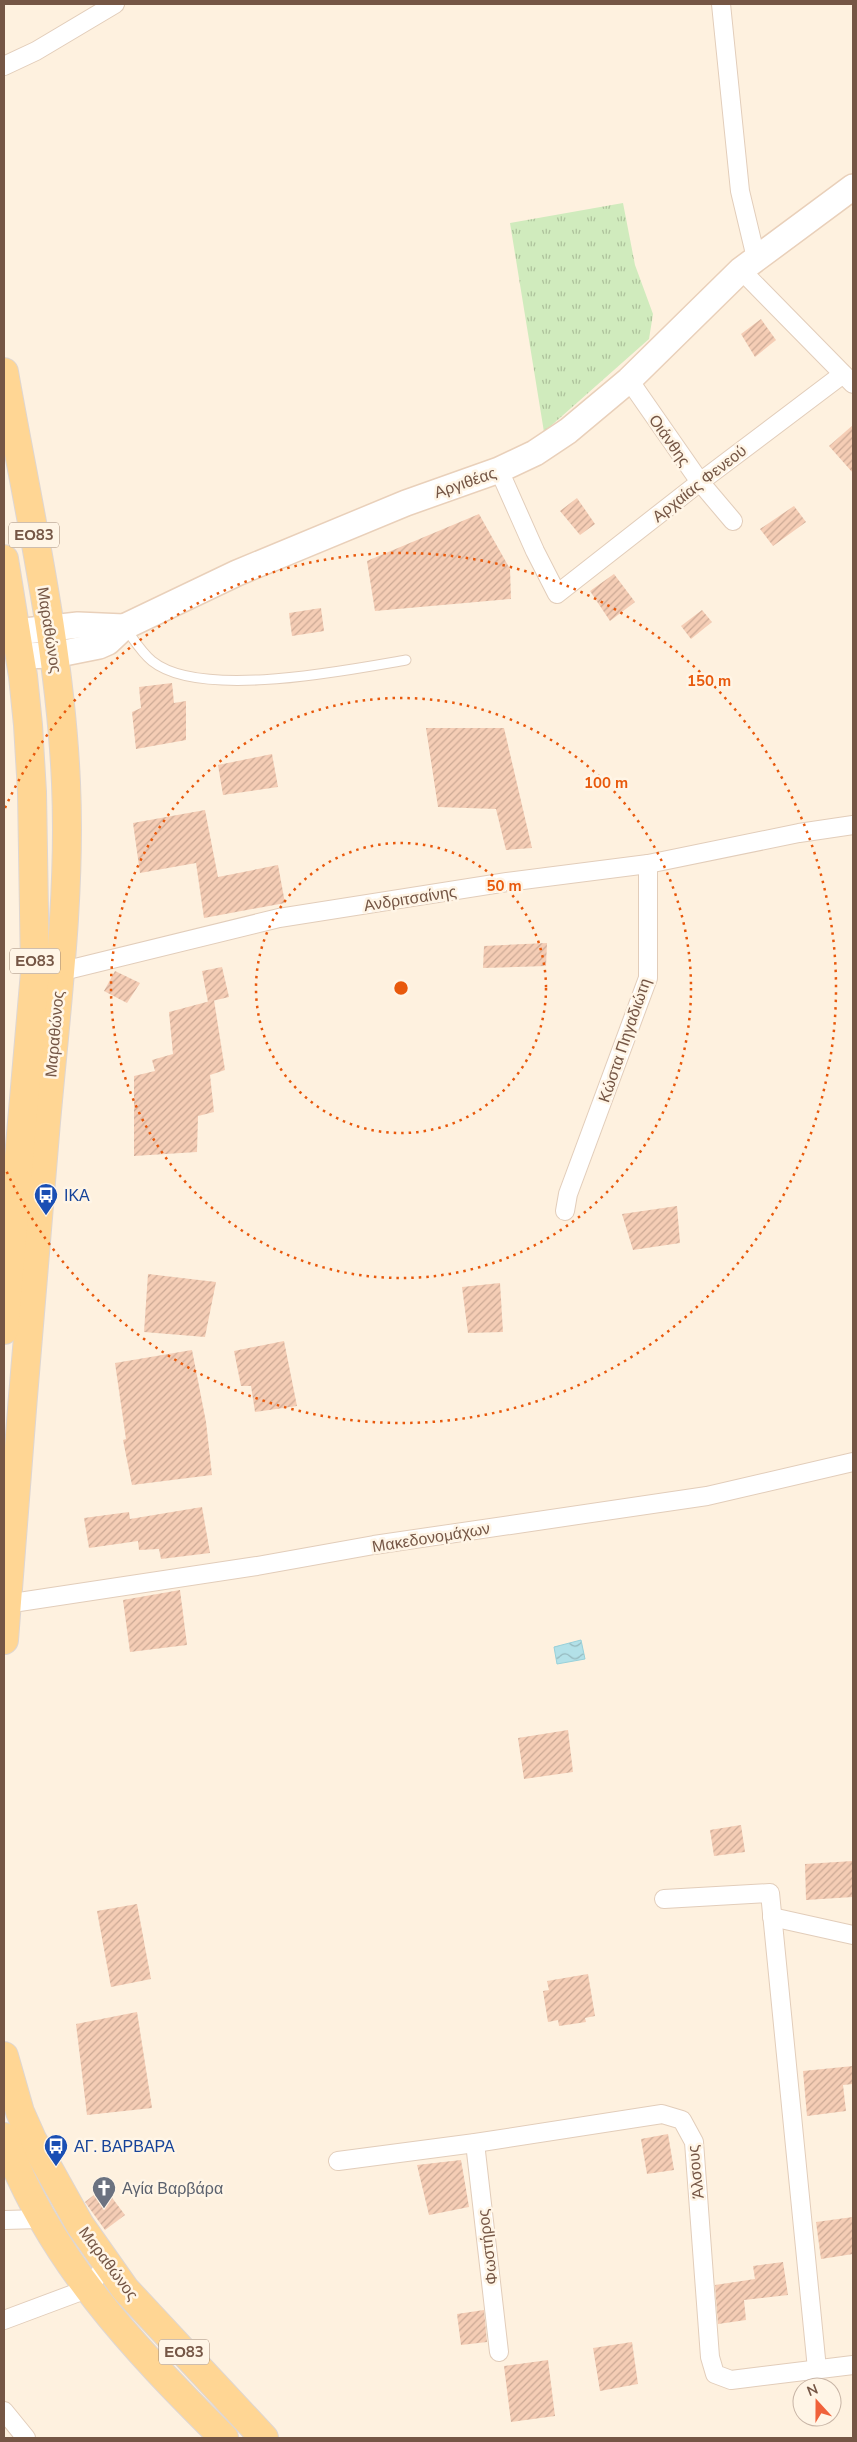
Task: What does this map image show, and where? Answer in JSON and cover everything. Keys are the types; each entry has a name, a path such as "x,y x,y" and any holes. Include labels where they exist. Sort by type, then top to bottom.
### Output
{"main road":[{"name":"Μαραθώνος","path":"4,372 61,698 67,841 59,972 4,1640"},
{"name":"Μαραθώνος","path":"4,559 18,644 28,725 32,792 35,972 4,1330"},
{"name":"Μαραθώνος","path":"4,2056 20,2112 32,2139 80,2225 125,2289 264,2438"},
{"name":"Μαραθώνος","path":"4,2137 19,2176 41,2219 87,2289 140,2353 224,2438"}],"street":[{"path":"4,66 36,51 115,4"},
{"path":"721,4 749,264 848,379"},
{"name":"Αργιθέας","path":"124,627 246,569 406,503 499,470 535,454 568,431 629,380 749,264 853,187"},
{"name":"Αρχαίας Φενεού","path":"499,470 535,551 557,594 700,482 848,379"},
{"name":"Οιάνθης","path":"629,380 700,482 733,521"},
{"path":"18,644 50,628 78,625 124,627"},
{"path":"18,644 54,655 99,646 108,642 124,627"},
{"name":"Ανδριτσαίνης","path":"59,972 278,918 507,882 648,864 799,833 853,825"},
{"name":"Κώστα Πηγαδιώτη","path":"565,1211 568,1194 648,978 648,864"},
{"name":"Μακεδονομάχων","path":"6,1604 257,1566 374,1545 707,1496 853,1462"},
{"path":"664,1898 770,1893 817,2369"},
{"path":"772,1918 853,1935"},
{"name":"Άλσους","path":"338,2161 475,2143 662,2114 682,2120 694,2142 710,2357 715,2374 731,2380 853,2365"},
{"name":"Φωστήρος","path":"475,2143 499,2352"},
{"path":"4,2220 41,2219"},
{"path":"4,2320 87,2289 107,2264"},
{"path":"4,2411 26,2438"}],"lane":[{"path":"124,627 153,662 190,678 227,681 315,676 406,660"}],"green space":[{"path":"623,203 635,265 653,314 649,339 544,432 510,223"}],"water":[{"path":"581,1640 585,1659 557,1664 554,1647"}],"building":[{"path":"761,319 776,340 755,357 741,334"},
{"path":"853,425 853,473 829,446"},
{"path":"577,498 595,524 580,535 560,511"},
{"path":"794,506 806,522 773,546 760,529"},
{"path":"479,514 510,569 511,599 375,611 367,561"},
{"path":"614,574 635,602 610,621 590,591"},
{"path":"321,608 324,631 292,636 289,613"},
{"path":"702,610 712,622 691,639 681,626"},
{"path":"172,683 174,703 186,701 186,740 136,749 132,712 141,708 139,687"},
{"path":"426,728 504,728 532,848 506,850 496,809 438,807"},
{"path":"272,754 278,787 223,795 218,765"},
{"path":"205,810 218,877 278,865 285,903 204,918 196,863 140,873 133,823"},
{"path":"547,943 546,966 483,968 484,946"},
{"path":"222,967 229,997 208,1002 202,971"},
{"path":"115,971 140,983 127,1003 104,991"},
{"path":"214,1000 225,1070 210,1075 214,1112 198,1116 197,1152 134,1156 134,1076 155,1071 152,1060 173,1054 169,1012"},
{"path":"677,1206 680,1243 633,1250 622,1214"},
{"path":"148,1274 216,1282 205,1337 144,1332"},
{"path":"500,1283 503,1332 468,1333 462,1287"},
{"path":"284,1341 297,1406 255,1412 251,1386 241,1386 234,1351"},
{"path":"192,1350 206,1422 212,1475 132,1485 123,1440 126,1439 115,1363"},
{"path":"202,1507 210,1553 161,1559 159,1549 139,1550 138,1541 89,1548 84,1518 129,1512 130,1519"},
{"path":"180,1590 187,1645 130,1652 123,1600"},
{"path":"568,1730 573,1772 524,1779 518,1738"},
{"path":"741,1825 745,1852 714,1856 710,1830"},
{"path":"853,1861 853,1897 806,1900 805,1864"},
{"path":"137,1904 151,1979 111,1987 97,1911"},
{"path":"588,1974 595,2016 585,2018 586,2022 559,2026 558,2020 548,2022 543,1991 549,1990 547,1981"},
{"path":"137,2012 152,2108 87,2115 76,2024"},
{"path":"853,2066 853,2084 843,2085 846,2111 807,2116 803,2071"},
{"path":"668,2134 674,2170 647,2174 641,2139"},
{"path":"461,2160 469,2207 429,2215 417,2165"},
{"name":"Αγία Βαρβάρα","path":"104,2187 125,2215 105,2230 85,2202"},
{"path":"853,2217 853,2254 821,2259 816,2222"},
{"path":"783,2262 788,2295 744,2300 746,2320 718,2324 715,2285 755,2279 753,2266"},
{"path":"484,2310 487,2342 461,2345 457,2314"},
{"path":"632,2342 638,2384 600,2391 593,2348"},
{"path":"548,2360 555,2416 511,2422 504,2366"}],"place":[{"name":"ΙΚΑ","path":"46,1216"},
{"name":"ΑΓ. ΒΑΡΒΑΡΑ","path":"56,2167"},
{"name":"Αγία Βαρβάρα","path":"104,2209"}]}
